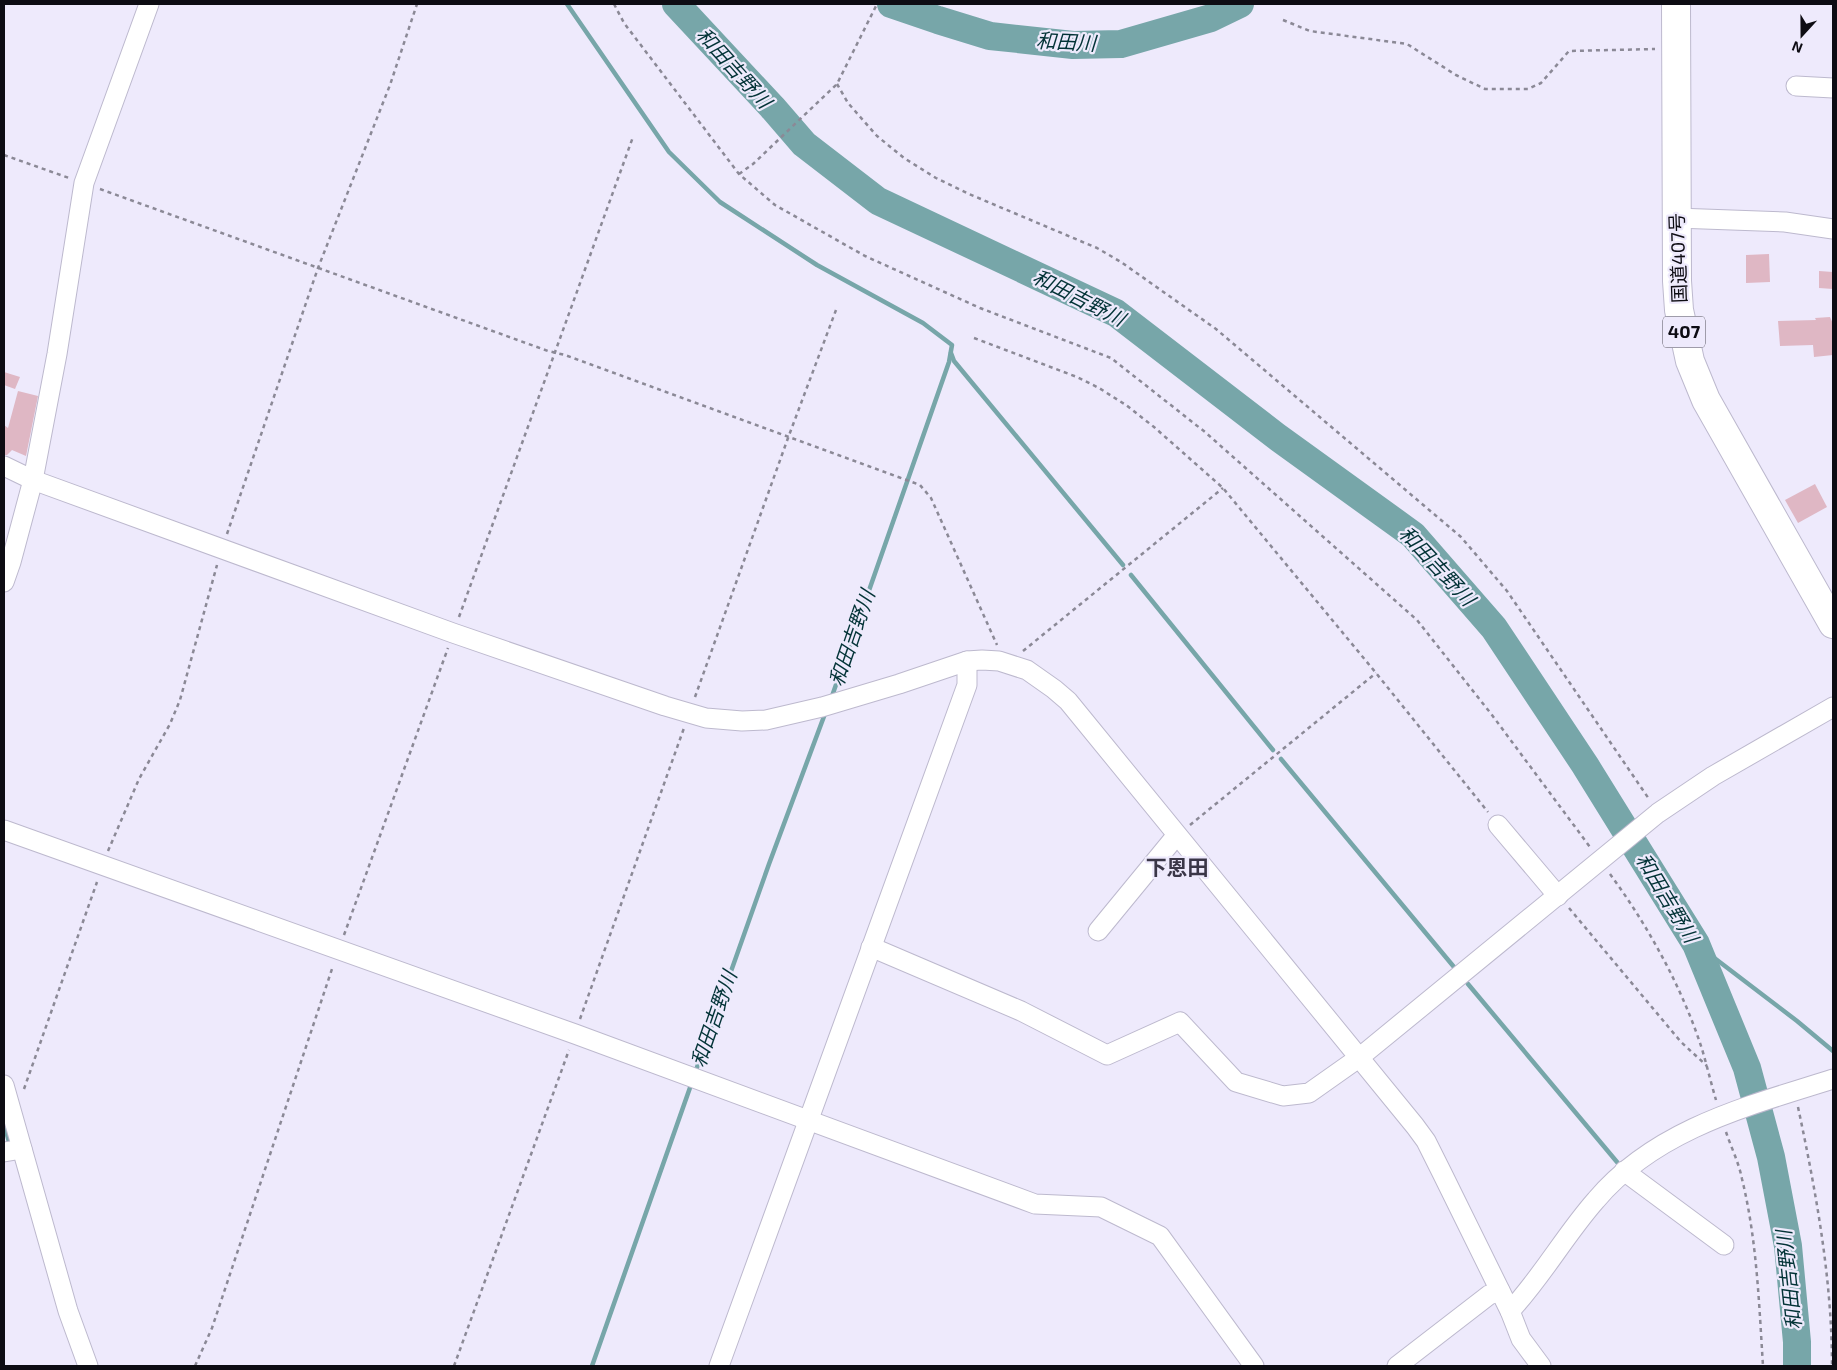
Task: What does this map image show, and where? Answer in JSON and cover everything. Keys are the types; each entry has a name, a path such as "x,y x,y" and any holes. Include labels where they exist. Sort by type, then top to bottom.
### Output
{"highway":[{"name":"国道407号","path":"1676,4 1676,218 1679,310 1690,361 1706,400 1833,624"}],"street":[{"path":"4,582 32,480 57,354 84,183 149,4"},
{"path":"1796,86 1833,88"},
{"path":"1676,218 1785,222 1833,228"},
{"path":"4,466 32,480 453,633 706,718 742,721 766,720 822,707 967,661 1007,663 1039,678 1068,701 1176,836 1360,1057 1426,1141 1510,1311 1521,1339 1541,1366"},
{"path":"719,1366 967,685 967,661"},
{"path":"871,947 1021,1011 1107,1055 1180,1022 1236,1082 1283,1096 1309,1093 1360,1057 1657,814 1713,776 1833,708"},
{"path":"1498,825 1558,896"},
{"path":"4,830 575,1034 1035,1204 1100,1207 1160,1236 1254,1366"},
{"path":"1098,931 1176,836"},
{"path":"1510,1311 1545,1268 1596,1199 1624,1171 1664,1143 1723,1116 1833,1079"},
{"path":"4,1085 10,1104 13,1150 88,1366"},
{"path":"1624,1171 1724,1245"},
{"path":"1397,1366 1489,1295 1500,1291"}],"path":[{"path":"10,1104 17,1100 23,1092 103,865 139,779 177,708 222,548 318,268 390,85 418,4"},
{"path":"614,4 624,23 738,174 775,205 865,256 980,308 1111,358 1205,432 1417,620 1602,860 1656,946 1681,996 1702,1048 1742,1178 1750,1219 1759,1301 1763,1366"},
{"path":"738,174 753,164 837,84 877,4"},
{"path":"1283,20 1310,31 1407,44 1456,75 1485,89 1528,89 1541,83 1569,51 1676,49"},
{"path":"837,84 848,103 877,136 904,158 936,178 969,194 1097,248 1121,262 1216,329 1461,538 1507,591 1657,814"},
{"path":"195,1366 212,1328 338,950 632,137"},
{"path":"4,155 920,485 931,498 1007,663 1023,652 1223,488"},
{"path":"454,1366 788,438 836,310"},
{"path":"974,338 1077,377 1099,388 1126,405 1154,427 1223,488 1376,673 1498,825"},
{"path":"1176,836 1376,673"},
{"path":"1558,896 1681,1042 1707,1066"},
{"path":"1792,1092 1820,1215 1829,1302 1832,1366"}],"building":[{"path":"1769,254 1770,282 1746,283 1746,255"},
{"path":"1819,271 1833,272 1833,289 1819,288"},
{"path":"1830,317 1833,324 1833,355 1814,357 1813,345 1780,346 1778,321 1816,320 1815,318"},
{"path":"4,372 20,377 15,389 4,385"},
{"path":"18,391 38,396 26,456 12,450 7,455 4,455 4,425 8,428"},
{"path":"1815,484 1827,507 1798,523 1785,500"}],"waterway":[{"name":"和田吉野川","path":"567,4 669,152 720,202 817,265 923,323 952,345 949,362 831,699"},
{"name":"和田吉野川","path":"676,4 804,144 878,201 1116,313 1276,436 1413,535 1494,628 1585,765 1696,944 1747,1068 1771,1157 1788,1246 1797,1342 1797,1366"},
{"name":"和田川","path":"891,4 990,36 1073,45 1121,44 1211,18 1240,4"},
{"path":"951,353 954,361 1123,565"},
{"path":"1131,575 1273,750"},
{"name":"和田吉野川","path":"695,1073 769,864 826,711"},
{"path":"1281,759 1454,967"},
{"path":"1696,944 1833,1051"},
{"path":"1468,984 1617,1162"},
{"name":"和田吉野川","path":"592,1366 692,1082"},
{"path":"4,1124 9,1142"}],"district":[{"name":"下恩田","path":"1177,868"}]}
